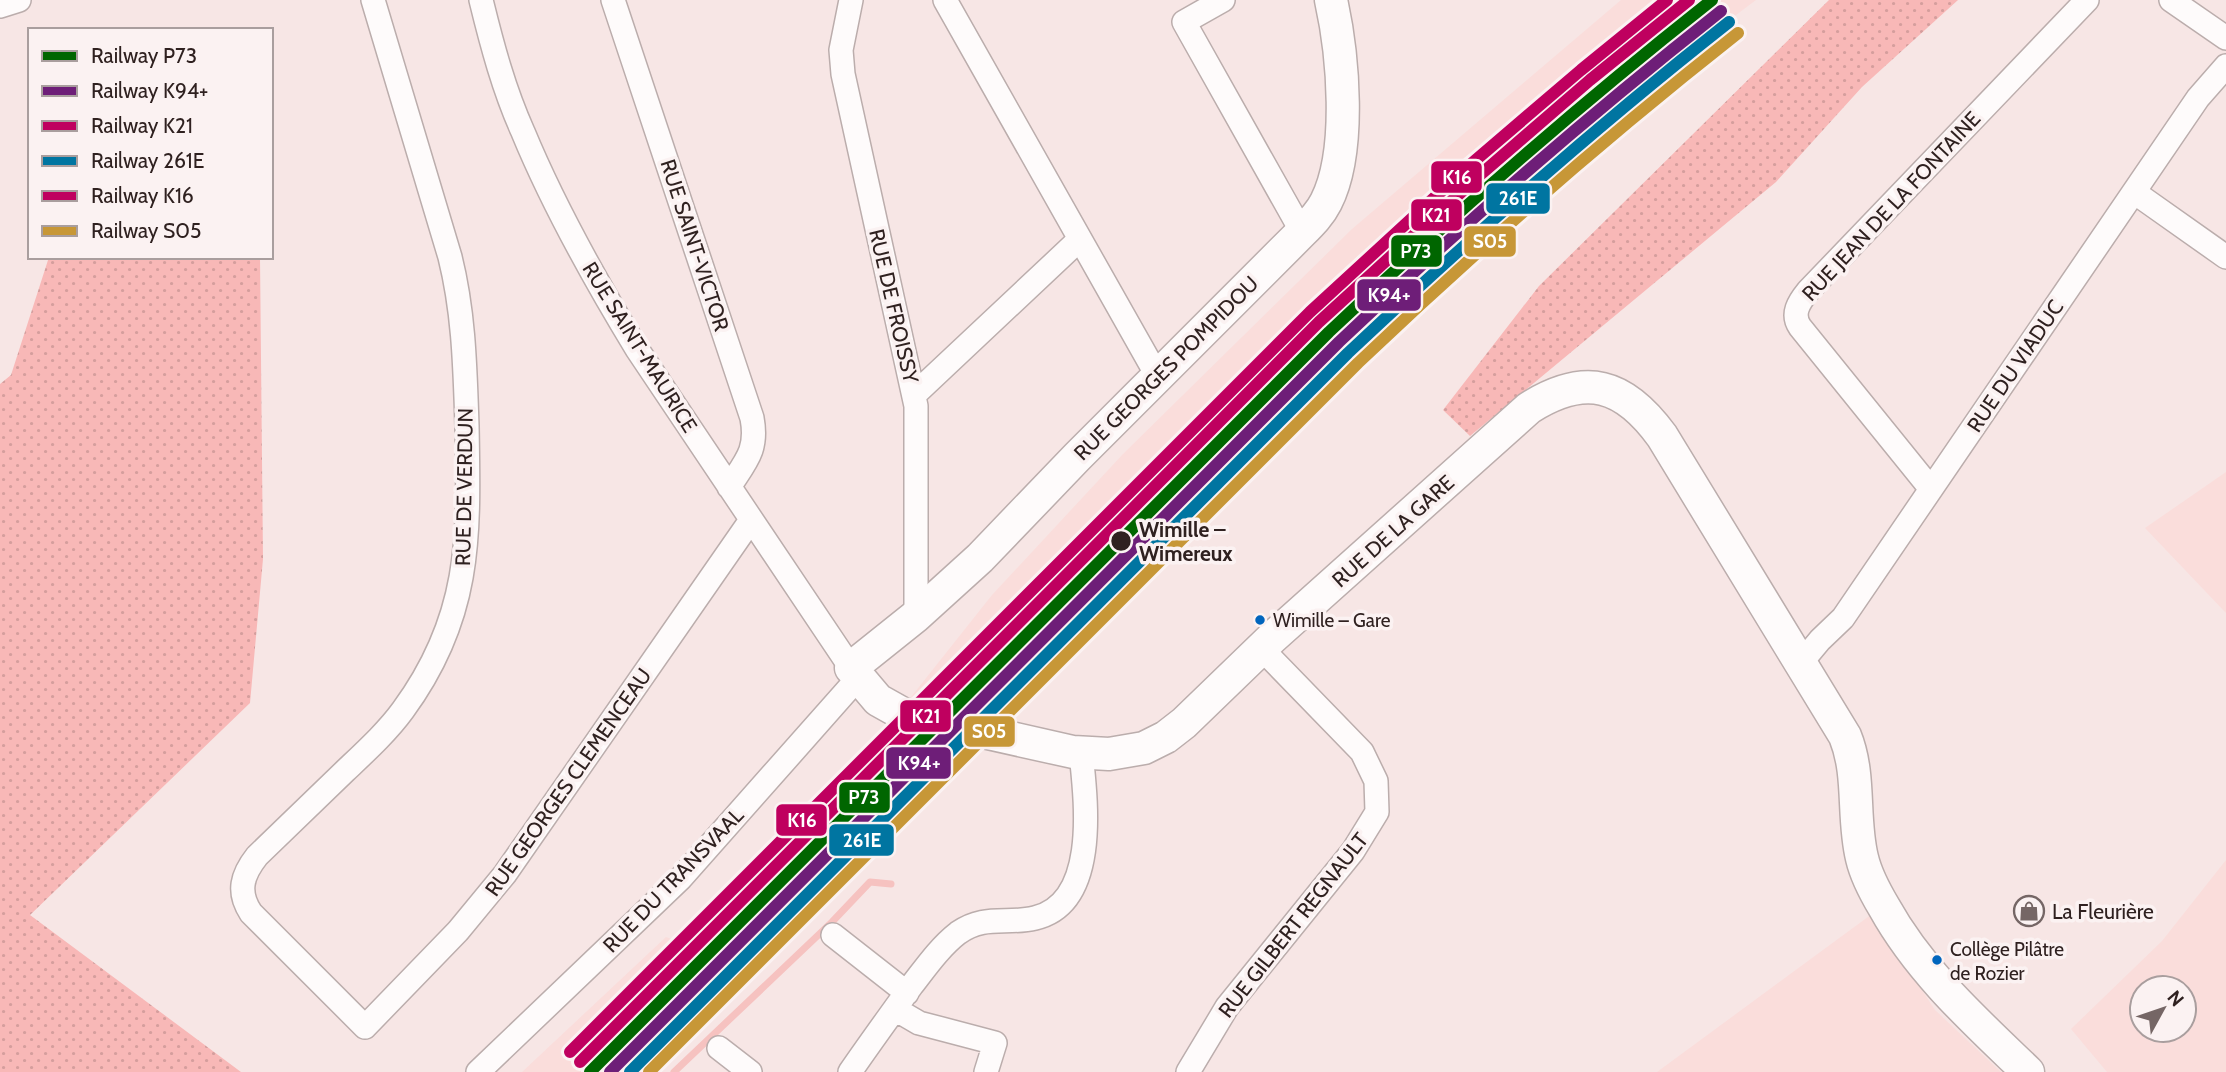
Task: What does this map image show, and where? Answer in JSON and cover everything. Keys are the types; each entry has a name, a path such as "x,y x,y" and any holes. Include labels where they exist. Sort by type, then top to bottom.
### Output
{"street":[{"path":"0,6 19,0"},
{"name":"RUE DE VERDUN","path":"365,1027 251,913 242,897 242,890 245,874 257,856 381,735 410,699 446,633 456,605 465,561 468,499 466,370 459,293 373,0"},
{"name":"RUE SAINT-MAURICE","path":"481,0 522,131 570,228 627,332 854,673"},
{"name":"RUE SAINT-VICTOR","path":"613,0 752,418 755,438 753,448 729,487"},
{"name":"RUE DE FROISSY","path":"851,0 841,50 843,74 918,418 916,616"},
{"path":"945,0 1158,377"},
{"path":"1223,0 1184,22 1302,232"},
{"name":"RUE GEORGES POMPIDOU","path":"854,673 980,558 1320,212 1328,197 1339,153 1342,73 1331,0"},
{"name":"RUE JEAN DE LA FONTAINE","path":"1931,489 1800,327 1795,317 1798,304 2087,0"},
{"path":"2171,0 2226,38"},
{"name":"RUE DU VIADUC","path":"1800,664 1843,618 2199,98 2226,66"},
{"path":"2134,192 2226,257"},
{"path":"914,395 1080,239"},
{"name":"RUE DE LA GARE","path":"854,673 884,705 903,715 1081,753 1132,752 1166,737 1184,723 1261,648 1520,416 1548,397 1566,390 1606,390 1624,397 1640,409 1655,426 1836,719 1849,746 1855,772 1858,829 1863,861 1887,912 1907,946 1926,970 2028,1072"},
{"name":"RUE GEORGES CLEMENCEAU","path":"365,1027 452,938 505,874 751,520"},
{"name":"RUE GILBERT REGNAULT","path":"1188,1072 1223,1013 1353,851 1377,812 1376,781 1362,752 1261,648"},
{"name":"RUE DU TRANSVAAL","path":"478,1072 681,878 854,673"},
{"path":"850,1072 901,1001 946,944 961,931 989,920 1038,918 1069,896 1078,878 1087,815 1081,753"},
{"path":"833,935 901,1001 919,1023 995,1043 986,1072"},
{"path":"719,1048 750,1072"}],"shaded area":[{"path":"1621,0 1756,0 1635,91 1376,325 1204,484 1109,581 1106,579 1002,683 1001,692 975,718 907,702 992,595 1123,454 1352,229"},
{"path":"1829,0 1958,0 1862,87 1776,182 1470,436 1443,410 1539,286"},
{"path":"48,259 260,259 263,559 250,703 30,915 241,1072 0,1072 0,384 11,375"},
{"path":"2226,472 2226,613 2145,528"},
{"path":"887,728 952,741 837,857 636,1072 522,1072 666,937 680,942 865,755"},
{"name":"Collège Pilâtre de Rozier","path":"2226,860 2226,1072 2107,1072 2071,1029 2162,941"},
{"path":"1872,914 1935,1010 2001,1072 1657,1072"}],"waterway":[{"path":"674,1072 832,922 870,882 891,884"}],"rail line":[{"name":"K16","path":"570,1052 1310,312 1471,164 1667,0"},
{"name":"K21","path":"580,1062 1319,322 1480,175 1590,80 1689,0"},
{"name":"P73","path":"590,1072 1329,332 1517,162 1712,0"},
{"name":"K94+","path":"610,1072 1339,342 1526,172 1721,11"},
{"name":"261E","path":"630,1072 1348,353 1535,183 1729,22"},
{"name":"S05","path":"649,1072 1358,363 1544,194 1738,33"}],"place":[{"name":"Wimille – Wimereux","path":"1121,541"},
{"name":"Wimille – Gare","path":"1260,620"},
{"name":"La Fleurière","path":"2029,911"},
{"name":"Collège Pilâtre de Rozier","path":"1937,960"}]}
